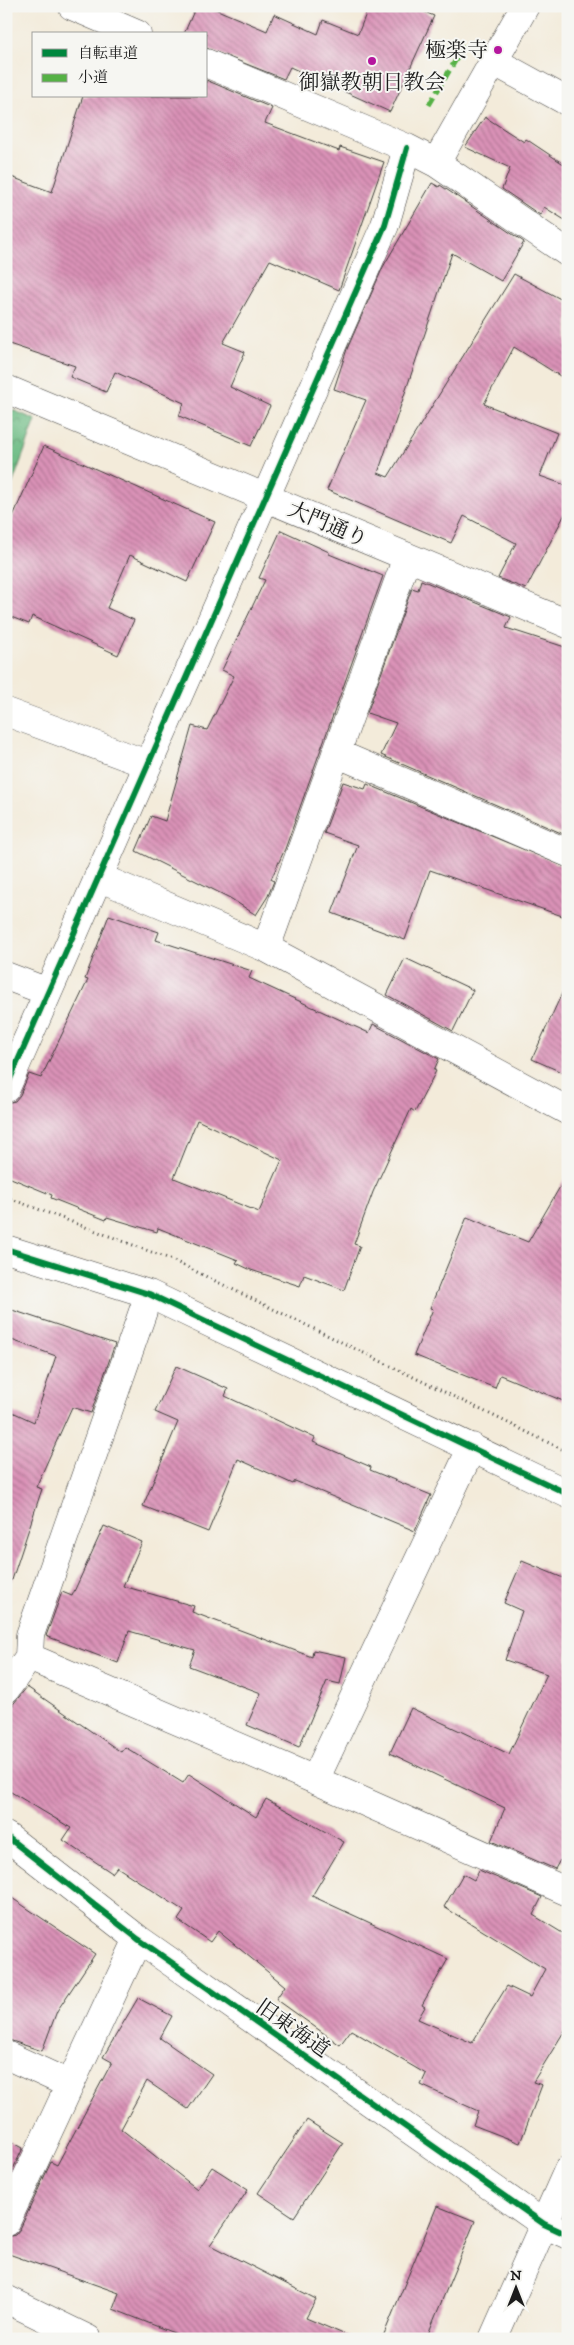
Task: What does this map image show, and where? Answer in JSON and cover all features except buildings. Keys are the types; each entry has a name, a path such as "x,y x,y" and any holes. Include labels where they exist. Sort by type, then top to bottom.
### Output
{"street":[{"path":"72,6 132,32"},
{"path":"436,163 495,62 525,6"},
{"path":"495,62 568,102"},
{"path":"208,64 407,148 436,163 568,253"},
{"path":"6,1088 385,225 407,148"},
{"name":"大門通り","path":"6,389 568,624"},
{"path":"266,948 407,557"},
{"path":"6,712 147,764"},
{"path":"336,753 568,853"},
{"path":"98,878 266,948 568,1111"},
{"path":"6,976 48,992"},
{"path":"6,1249 149,1294 568,1494"},
{"path":"6,1689 29,1657 30,1634 149,1294"},
{"path":"315,1780 472,1447"},
{"path":"29,1657 315,1780 568,1892"},
{"name":"旧東海道","path":"6,1836 138,1939 556,2229"},
{"path":"6,2222 138,1939"},
{"path":"6,2054 69,2084"},
{"path":"493,2339 556,2229 568,2170"},
{"path":"6,2299 88,2339"}],"path":[{"path":"6,1197 170,1259 568,1452"}],"green space":[{"path":"6,407 36,420 6,501"}],"marked path":[{"path":"429,105 464,46"}],"cycle path":[{"path":"6,1088 385,225 407,148"},
{"path":"6,1249 149,1294 568,1494"},
{"path":"6,1836 138,1939 544,2224 568,2235"}],"place":[{"name":"極楽寺","path":"498,50"},
{"name":"御嶽教朝日教会","path":"372,61"}]}
